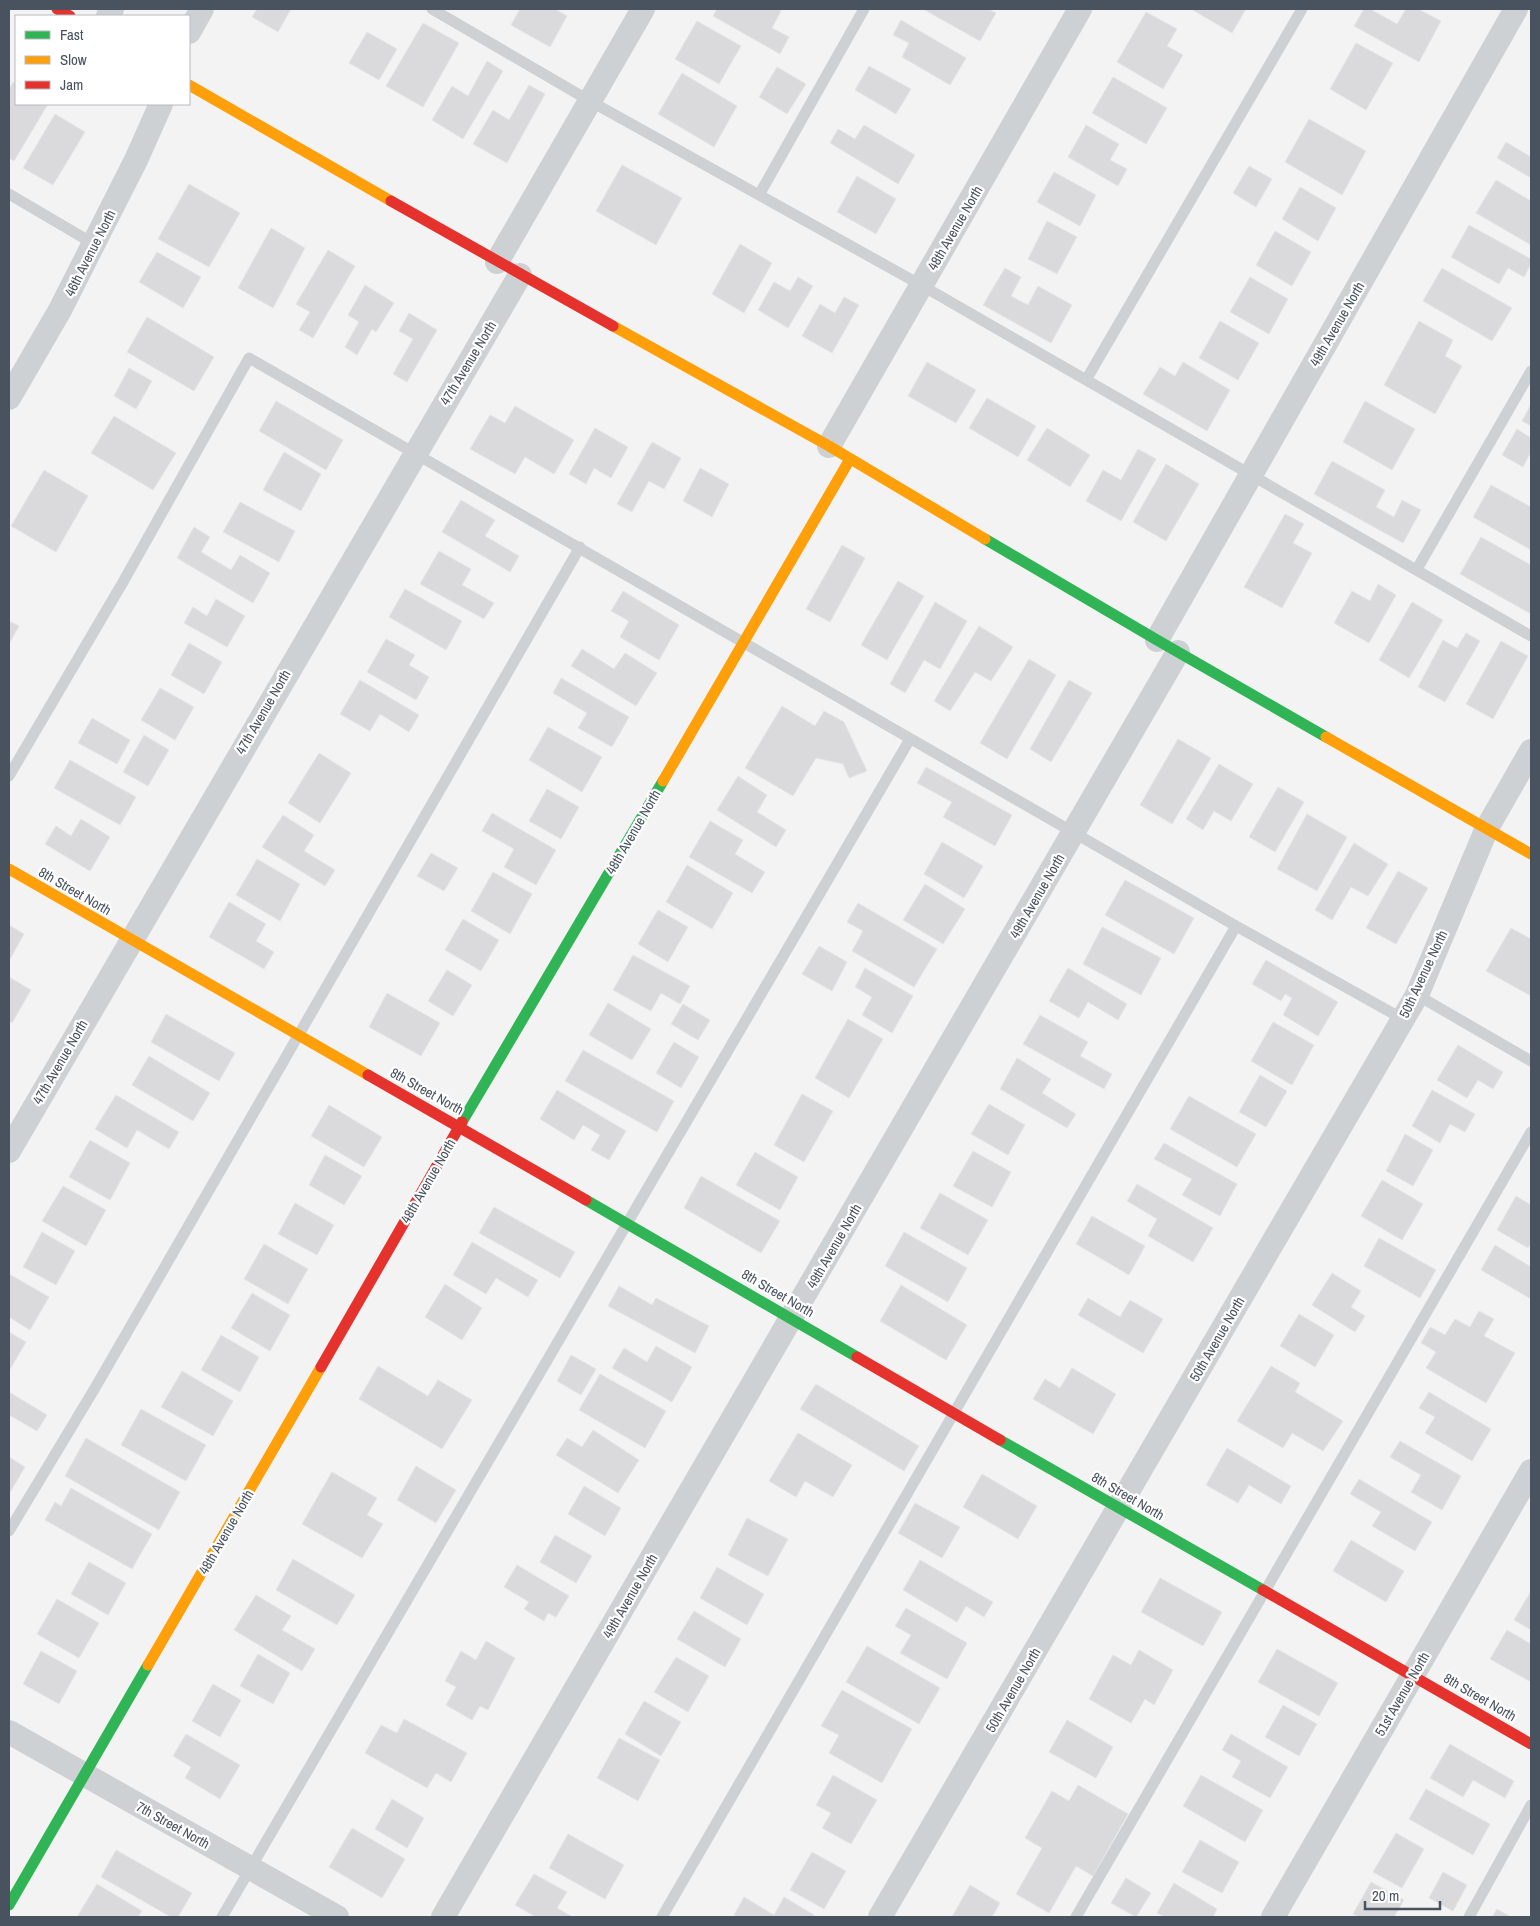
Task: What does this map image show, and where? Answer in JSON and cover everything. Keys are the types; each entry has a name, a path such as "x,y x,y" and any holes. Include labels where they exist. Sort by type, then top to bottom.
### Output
{"street":[{"path":"57,9 68,15"},
{"path":"190,30 202,9"},
{"path":"497,262 643,9"},
{"name":"48th Avenue North","path":"829,446 1080,9"},
{"name":"49th Avenue North","path":"1157,640 1516,9"},
{"path":"190,86 520,275 850,458 1157,640 1531,854"},
{"name":"46th Avenue North","path":"9,398 60,310 136,160 162,105"},
{"name":"47th Avenue North","path":"9,1150 520,275"},
{"name":"48th Avenue North","path":"9,1905 460,1126 744,643 850,458"},
{"name":"49th Avenue North","path":"442,1917 1178,652"},
{"name":"50th Avenue North","path":"880,1917 1403,1019 1416,995 1487,828 1531,751"},
{"name":"8th Street North","path":"9,869 298,1036 460,1126 1265,1593 1531,1744"},
{"name":"51st Avenue North","path":"1273,1917 1531,1471"},
{"name":"7th Street North","path":"9,1732 337,1917"}],"lane":[{"path":"432,9 590,101 922,285 1531,636"},
{"path":"759,195 864,9"},
{"path":"1086,380 1302,9"},
{"path":"9,194 94,244"},
{"path":"9,776 123,582 249,358 1236,926 1403,1019"},
{"path":"1417,569 1531,370"},
{"path":"9,1531 95,1388 580,548"},
{"path":"222,1917 910,739"},
{"path":"662,1917 1236,926"},
{"path":"1416,995 1531,1061"},
{"path":"1076,1917 1531,1132"},
{"path":"1469,1917 1531,1804"}],"building":[{"path":"257,9 291,9 278,32 252,17"},
{"path":"520,9 555,9 567,16 550,47 511,25"},
{"path":"717,9 777,9 781,11 772,28 789,37 780,54 713,16"},
{"path":"923,9 988,9 996,13 980,41"},
{"path":"1191,9 1246,9 1232,33"},
{"path":"1364,9 1370,9 1397,24 1406,9 1418,9 1441,21 1419,62 1354,26"},
{"path":"1146,12 1177,29 1167,46 1183,55 1163,89 1117,62"},
{"path":"901,20 966,58 950,85 902,57 909,43 893,35"},
{"path":"697,21 741,46 719,84 675,59"},
{"path":"423,23 459,43 423,107 386,86"},
{"path":"367,32 397,49 379,80 349,63"},
{"path":"1356,43 1393,63 1366,110 1330,89"},
{"path":"487,61 503,71 463,139 432,120 452,86 468,96"},
{"path":"869,66 911,89 896,114 855,90"},
{"path":"777,67 806,84 787,114 759,97"},
{"path":"682,73 737,106 714,147 658,114"},
{"path":"1113,77 1167,108 1146,144 1092,113"},
{"path":"13,82 15,83 15,105 47,105 14,161 9,158 9,90"},
{"path":"529,85 545,94 507,163 473,144 493,110 509,120"},
{"path":"55,114 85,132 53,185 23,168"},
{"path":"1309,119 1366,151 1342,195 1285,162"},
{"path":"864,125 915,155 898,184 830,143 838,129 855,139"},
{"path":"1086,125 1119,144 1110,160 1127,169 1118,186 1068,157"},
{"path":"1506,142 1531,157 1531,178 1497,158"},
{"path":"622,165 682,198 656,245 596,211"},
{"path":"1249,166 1272,179 1256,207 1233,193"},
{"path":"1054,172 1096,195 1080,226 1037,202"},
{"path":"857,176 896,199 876,234 837,212"},
{"path":"1496,180 1531,201 1531,245 1476,213"},
{"path":"189,184 240,213 209,267 158,239"},
{"path":"1300,187 1336,208 1318,241 1282,219"},
{"path":"1047,221 1077,237 1057,274 1028,259"},
{"path":"1469,225 1531,259 1531,264 1524,277 1508,268 1499,284 1451,257"},
{"path":"271,228 305,248 273,308 238,288"},
{"path":"1275,231 1311,252 1292,286 1256,265"},
{"path":"740,244 772,263 744,313 712,294"},
{"path":"328,250 355,266 313,338 299,330 310,312 296,304"},
{"path":"157,252 201,277 183,308 139,282"},
{"path":"1005,268 1021,277 1011,296 1028,305 1038,286 1072,305 1051,343 983,305"},
{"path":"1442,268 1512,308 1492,341 1423,301"},
{"path":"798,277 813,286 788,328 758,310 774,282 790,291"},
{"path":"1250,277 1288,299 1269,334 1230,312"},
{"path":"365,285 394,303 376,332 372,329 357,355 345,347 359,322 348,315"},
{"path":"844,297 859,305 832,353 802,336 820,304 835,313"},
{"path":"409,313 437,330 407,382 393,374 413,339 399,331"},
{"path":"147,317 214,357 194,391 127,352"},
{"path":"1220,321 1259,343 1238,380 1199,358"},
{"path":"1419,321 1453,340 1445,356 1462,366 1435,414 1384,385"},
{"path":"927,362 976,390 956,423 908,396"},
{"path":"1183,362 1230,390 1207,431 1143,394 1160,367 1175,376"},
{"path":"129,368 152,381 136,409 114,396"},
{"path":"987,398 1036,426 1018,457 969,428"},
{"path":"276,401 343,440 326,470 259,431"},
{"path":"1365,401 1415,429 1392,470 1343,442"},
{"path":"1531,404 1531,426 1522,421"},
{"path":"515,406 574,440 554,474 525,457 515,474 470,449 490,415 505,423"},
{"path":"114,416 176,453 153,490 91,453"},
{"path":"595,428 628,447 611,478 594,468 586,484 569,474"},
{"path":"1047,428 1090,455 1070,487 1027,460"},
{"path":"1517,429 1531,438 1531,452 1523,467 1502,455"},
{"path":"652,442 681,458 664,489 649,481 632,512 617,504"},
{"path":"1138,449 1156,459 1121,521 1086,501 1103,470 1121,480"},
{"path":"284,452 321,474 301,511 263,490"},
{"path":"1332,461 1385,490 1376,507 1394,517 1402,500 1421,510 1403,543 1314,494"},
{"path":"1166,464 1199,484 1166,541 1133,522"},
{"path":"700,468 729,484 712,517 683,501"},
{"path":"44,470 88,496 56,552 11,526"},
{"path":"1491,485 1531,507 1531,550 1473,517"},
{"path":"461,500 495,520 485,536 519,556 510,572 442,532"},
{"path":"240,502 295,531 279,562 223,532"},
{"path":"1285,514 1304,524 1293,543 1312,553 1282,608 1244,587"},
{"path":"194,527 210,537 201,552 231,570 240,555 270,573 253,603 177,558"},
{"path":"1481,537 1531,565 1531,614 1460,574"},
{"path":"842,545 865,558 830,622 806,609"},
{"path":"439,551 471,569 462,585 494,603 484,619 420,584"},
{"path":"898,581 924,596 887,660 861,645"},
{"path":"1378,584 1396,595 1369,643 1334,623 1352,591 1370,601"},
{"path":"405,589 462,621 446,650 389,617"},
{"path":"623,591 679,625 659,660 620,637 629,621 611,611"},
{"path":"216,599 245,616 227,647 184,623 193,607 207,616"},
{"path":"935,602 967,621 940,669 924,660 905,693 890,684"},
{"path":"1412,602 1443,620 1409,678 1379,660"},
{"path":"9,621 19,626 9,644"},
{"path":"979,626 1013,647 991,681 975,672 950,711 934,701"},
{"path":"1466,633 1480,641 1445,702 1418,687 1443,640 1457,648"},
{"path":"386,639 415,655 409,665 429,677 416,700 367,672"},
{"path":"1501,641 1528,656 1493,719 1466,704"},
{"path":"189,643 222,662 204,694 171,675"},
{"path":"582,649 614,669 625,653 657,673 636,706 571,666"},
{"path":"1029,659 1056,675 1007,759 980,743"},
{"path":"561,678 629,717 612,747 578,728 587,713 553,693"},
{"path":"360,680 419,715 409,732 380,714 370,731 340,714"},
{"path":"1069,680 1092,693 1051,762 1030,749"},
{"path":"160,688 194,707 175,740 141,720"},
{"path":"782,706 815,726 824,711 844,722 867,771 849,778 843,764 816,758 793,796 745,768"},
{"path":"92,718 130,740 117,764 78,743"},
{"path":"548,727 602,757 582,792 529,760"},
{"path":"144,735 169,750 148,786 123,772"},
{"path":"1178,739 1211,758 1172,824 1140,805"},
{"path":"319,753 351,773 320,823 288,803"},
{"path":"70,760 136,797 120,825 54,788"},
{"path":"1219,764 1253,784 1231,821 1214,811 1203,830 1186,819"},
{"path":"926,767 1012,815 995,846 943,817 952,802 917,783"},
{"path":"738,776 767,795 757,812 786,830 776,847 717,810"},
{"path":"1278,787 1304,802 1275,852 1249,837"},
{"path":"547,789 579,807 561,839 529,821"},
{"path":"492,813 556,850 536,885 504,867 514,849 482,831"},
{"path":"1307,814 1347,837 1317,891 1277,869"},
{"path":"283,815 314,835 304,851 335,870 325,886 262,847"},
{"path":"81,819 110,837 90,871 45,844 56,826 71,836"},
{"path":"710,821 743,840 735,854 765,872 752,893 689,857"},
{"path":"942,842 983,866 964,898 924,874"},
{"path":"1354,843 1388,864 1368,896 1351,887 1332,920 1315,910"},
{"path":"431,853 458,868 444,891 417,876"},
{"path":"257,859 300,884 280,921 236,895"},
{"path":"687,865 733,893 712,929 666,902"},
{"path":"1398,871 1428,888 1396,944 1366,928"},
{"path":"493,872 532,894 510,934 471,911"},
{"path":"1125,880 1194,918 1174,954 1105,915"},
{"path":"925,884 965,909 943,944 903,920"},
{"path":"229,902 266,924 256,941 274,952 264,969 209,937"},
{"path":"858,903 937,949 914,987 852,951 863,931 847,922"},
{"path":"658,910 688,927 668,962 638,944"},
{"path":"463,919 499,940 481,971 445,950"},
{"path":"9,925 24,934 9,961"},
{"path":"1102,927 1161,958 1141,995 1083,964"},
{"path":"1511,928 1531,939 1531,996 1486,971"},
{"path":"819,946 847,962 832,991 802,974"},
{"path":"633,955 690,986 680,1004 661,993 651,1011 613,990"},
{"path":"1266,960 1338,1002 1318,1036 1283,1015 1292,998 1285,994 1281,1001 1252,984"},
{"path":"865,968 913,996 892,1033 862,1015 872,997 855,987"},
{"path":"1068,968 1127,1004 1118,1020 1088,1002 1079,1018 1049,1001"},
{"path":"447,970 472,985 453,1016 428,1001"},
{"path":"9,977 31,990 12,1023 9,1021"},
{"path":"387,993 440,1023 421,1056 369,1027"},
{"path":"608,1003 651,1029 632,1060 589,1035"},
{"path":"683,1004 710,1020 698,1040 671,1024"},
{"path":"166,1014 235,1053 219,1081 151,1042"},
{"path":"1040,1015 1088,1042 1080,1056 1112,1074 1104,1089 1023,1044"},
{"path":"848,1019 883,1039 849,1098 815,1078"},
{"path":"1273,1022 1314,1045 1292,1085 1251,1061"},
{"path":"674,1042 699,1057 681,1088 656,1073"},
{"path":"1458,1045 1503,1072 1493,1089 1478,1080 1467,1098 1437,1080"},
{"path":"583,1050 674,1101 657,1132 565,1081"},
{"path":"149,1056 210,1093 193,1121 132,1085"},
{"path":"1017,1058 1051,1079 1042,1093 1076,1114 1067,1128 1000,1089"},
{"path":"1260,1075 1287,1091 1266,1127 1239,1112"},
{"path":"557,1090 626,1131 609,1160 591,1150 600,1135 583,1125 574,1140 540,1119"},
{"path":"1432,1090 1475,1114 1465,1132 1450,1124 1440,1143 1412,1126"},
{"path":"802,1094 833,1111 804,1162 774,1145"},
{"path":"116,1095 179,1132 169,1149 137,1130 127,1148 95,1129"},
{"path":"1189,1096 1256,1134 1237,1167 1170,1129"},
{"path":"989,1104 1025,1125 1008,1155 971,1134"},
{"path":"329,1105 382,1137 364,1167 311,1136"},
{"path":"1405,1134 1433,1150 1413,1186 1386,1171"},
{"path":"90,1140 130,1163 110,1200 69,1177"},
{"path":"1164,1143 1237,1184 1220,1216 1182,1195 1192,1179 1154,1159"},
{"path":"973,1151 1011,1172 992,1207 953,1186"},
{"path":"755,1152 798,1177 780,1210 736,1185"},
{"path":"325,1155 362,1176 344,1205 309,1185"},
{"path":"701,1176 780,1221 761,1253 684,1208"},
{"path":"1382,1180 1423,1204 1402,1240 1361,1216"},
{"path":"1137,1184 1213,1228 1193,1262 1148,1236 1157,1219 1127,1201"},
{"path":"63,1186 106,1210 86,1246 42,1221"},
{"path":"940,1193 988,1220 968,1255 920,1228"},
{"path":"1516,1196 1531,1205 1531,1243 1528,1248 1497,1230"},
{"path":"295,1203 334,1225 317,1255 278,1234"},
{"path":"494,1207 575,1252 560,1278 479,1233"},
{"path":"1092,1216 1145,1246 1129,1275 1076,1244"},
{"path":"42,1232 75,1251 56,1285 23,1267"},
{"path":"904,1232 967,1268 948,1302 885,1266"},
{"path":"1379,1238 1436,1270 1420,1298 1364,1266"},
{"path":"472,1242 538,1280 528,1297 496,1278 486,1294 453,1275"},
{"path":"264,1244 308,1269 288,1304 244,1279"},
{"path":"1495,1245 1531,1267 1531,1299 1481,1270"},
{"path":"1332,1273 1361,1291 1351,1307 1365,1316 1355,1332 1312,1305"},
{"path":"9,1274 49,1297 30,1330 9,1317"},
{"path":"445,1284 482,1308 462,1340 425,1317"},
{"path":"901,1285 967,1325 946,1360 880,1321"},
{"path":"619,1286 652,1305 656,1298 709,1326 695,1353 608,1306"},
{"path":"252,1293 290,1315 270,1351 231,1328"},
{"path":"1088,1298 1120,1317 1130,1300 1163,1319 1143,1353 1078,1315"},
{"path":"1479,1311 1494,1319 1484,1336 1515,1353 1486,1403 1426,1368 1436,1352 1421,1343 1430,1327 1445,1335 1455,1319 1470,1327"},
{"path":"1299,1314 1334,1335 1315,1367 1280,1346"},
{"path":"9,1332 26,1342 9,1371"},
{"path":"221,1335 259,1357 240,1392 201,1370"},
{"path":"656,1346 692,1367 672,1402 612,1368 624,1348 647,1362"},
{"path":"571,1355 596,1369 581,1395 557,1381"},
{"path":"378,1366 428,1396 438,1380 472,1400 442,1449 359,1399"},
{"path":"1271,1366 1300,1383 1295,1392 1343,1421 1323,1451 1292,1433 1283,1448 1237,1421"},
{"path":"1072,1368 1116,1394 1093,1434 1033,1399 1045,1379 1060,1388"},
{"path":"182,1371 233,1401 213,1436 161,1407"},
{"path":"600,1374 666,1411 645,1448 579,1410"},
{"path":"816,1384 919,1446 904,1471 800,1409"},
{"path":"9,1392 47,1415 37,1431 9,1415"},
{"path":"1429,1392 1491,1429 1472,1461 1425,1433 1435,1417 1419,1408"},
{"path":"141,1409 206,1445 186,1481 121,1445"},
{"path":"593,1430 639,1460 618,1493 556,1455 567,1438 582,1447"},
{"path":"798,1433 852,1465 833,1497 805,1481 796,1497 769,1481"},
{"path":"86,1438 180,1492 159,1530 65,1476"},
{"path":"1400,1441 1461,1476 1442,1510 1411,1492 1421,1475 1390,1457"},
{"path":"1227,1448 1291,1486 1281,1504 1249,1485 1238,1503 1206,1485"},
{"path":"9,1457 25,1467 9,1494"},
{"path":"416,1466 456,1490 436,1523 397,1500"},
{"path":"332,1472 377,1498 367,1515 383,1524 362,1558 302,1524"},
{"path":"982,1474 1037,1506 1018,1539 963,1507"},
{"path":"1359,1479 1432,1522 1415,1551 1372,1526 1381,1512 1350,1494"},
{"path":"584,1486 621,1508 605,1536 568,1514"},
{"path":"71,1488 152,1534 132,1569 45,1520 55,1502 61,1506"},
{"path":"915,1503 960,1527 942,1558 898,1533"},
{"path":"747,1518 788,1539 768,1576 728,1555"},
{"path":"555,1535 592,1556 576,1583 540,1562"},
{"path":"1351,1540 1404,1571 1386,1602 1333,1571"},
{"path":"293,1559 355,1595 337,1625 276,1590"},
{"path":"920,1560 993,1602 984,1617 966,1606 957,1622 903,1590"},
{"path":"89,1562 126,1583 108,1615 71,1594"},
{"path":"517,1565 569,1596 556,1617 548,1613 544,1621 524,1609 529,1602 504,1587"},
{"path":"717,1567 764,1594 747,1625 700,1598"},
{"path":"1160,1578 1222,1612 1203,1646 1141,1612"},
{"path":"1531,1591 1531,1630 1514,1620"},
{"path":"256,1595 291,1616 282,1630 315,1649 302,1671 234,1630"},
{"path":"57,1599 99,1623 79,1658 37,1634"},
{"path":"906,1608 967,1643 947,1679 900,1653 911,1635 895,1626"},
{"path":"694,1611 741,1639 725,1667 677,1639"},
{"path":"1507,1630 1531,1644 1531,1682 1490,1659"},
{"path":"486,1641 515,1658 488,1710 480,1706 472,1720 446,1705 456,1687 445,1681 461,1651 476,1660"},
{"path":"867,1646 940,1688 919,1724 846,1682"},
{"path":"1277,1649 1338,1683 1319,1716 1258,1682"},
{"path":"1139,1650 1173,1670 1154,1705 1145,1699 1131,1723 1089,1699 1113,1655 1131,1665"},
{"path":"41,1651 77,1671 59,1704 23,1684"},
{"path":"258,1654 290,1673 273,1704 240,1686"},
{"path":"676,1657 709,1676 688,1712 654,1692"},
{"path":"213,1684 241,1700 220,1737 192,1721"},
{"path":"842,1690 912,1729 882,1783 829,1753 839,1735 821,1726"},
{"path":"644,1701 681,1722 661,1756 625,1734"},
{"path":"1283,1705 1317,1724 1299,1756 1265,1737"},
{"path":"404,1719 467,1753 451,1782 436,1773 427,1788 365,1753 381,1725 397,1733"},
{"path":"1067,1720 1113,1747 1096,1778 1049,1752"},
{"path":"186,1734 240,1765 220,1799 185,1778 191,1767 173,1756"},
{"path":"1231,1734 1288,1767 1270,1798 1232,1777 1241,1761 1222,1750"},
{"path":"619,1738 660,1760 638,1801 597,1778"},
{"path":"1450,1744 1514,1781 1505,1798 1473,1780 1463,1797 1430,1778"},
{"path":"833,1775 877,1800 851,1844 822,1828 831,1813 816,1805"},
{"path":"1201,1775 1263,1810 1245,1842 1183,1806"},
{"path":"1078,1785 1128,1814 1093,1876 1076,1866 1049,1913 1016,1894 1042,1848 1025,1838 1052,1791 1069,1801"},
{"path":"1426,1789 1490,1824 1473,1855 1409,1819"},
{"path":"392,1799 424,1818 407,1848 375,1829"},
{"path":"352,1828 405,1859 382,1898 329,1867"},
{"path":"1396,1833 1424,1849 1402,1888 1373,1872"},
{"path":"568,1834 624,1865 605,1899 549,1868"},
{"path":"1200,1840 1239,1862 1222,1893 1182,1872"},
{"path":"116,1850 192,1893 178,1917 171,1917 101,1877"},
{"path":"812,1852 846,1871 824,1909 790,1890"},
{"path":"1443,1872 1467,1885 1453,1911 1429,1898"},
{"path":"534,1874 567,1892 557,1908 573,1917 536,1917 515,1905"},
{"path":"1126,1878 1151,1893 1136,1917 1111,1903"},
{"path":"1371,1882 1404,1900 1394,1917 1359,1917 1353,1914"},
{"path":"1174,1883 1217,1909 1213,1917 1165,1917 1157,1913"},
{"path":"97,1884 142,1911 138,1917 77,1917"},
{"path":"970,1885 1000,1903 992,1917 952,1917"},
{"path":"744,1897 774,1915 784,1897 814,1915 813,1917 739,1917 734,1915"},
{"path":"1497,1909 1511,1917 1492,1917"}],"traffic: fast":[{"path":"985,539 1326,737"},
{"path":"462,1122 663,781"},
{"path":"586,1200 857,1357"},
{"path":"1000,1440 1263,1590"},
{"path":"9,1905 148,1665"}],"traffic: slow":[{"path":"190,86 391,201"},
{"path":"613,326 829,446 985,539"},
{"path":"663,781 850,459"},
{"path":"1326,737 1531,854"},
{"path":"9,869 368,1075"},
{"path":"148,1665 321,1367"}],"traffic: jam":[{"path":"57,9 68,15"},
{"path":"391,201 613,326"},
{"path":"368,1075 586,1200"},
{"path":"321,1367 462,1122"},
{"path":"857,1357 1000,1440"},
{"path":"1263,1590 1531,1744"}]}
